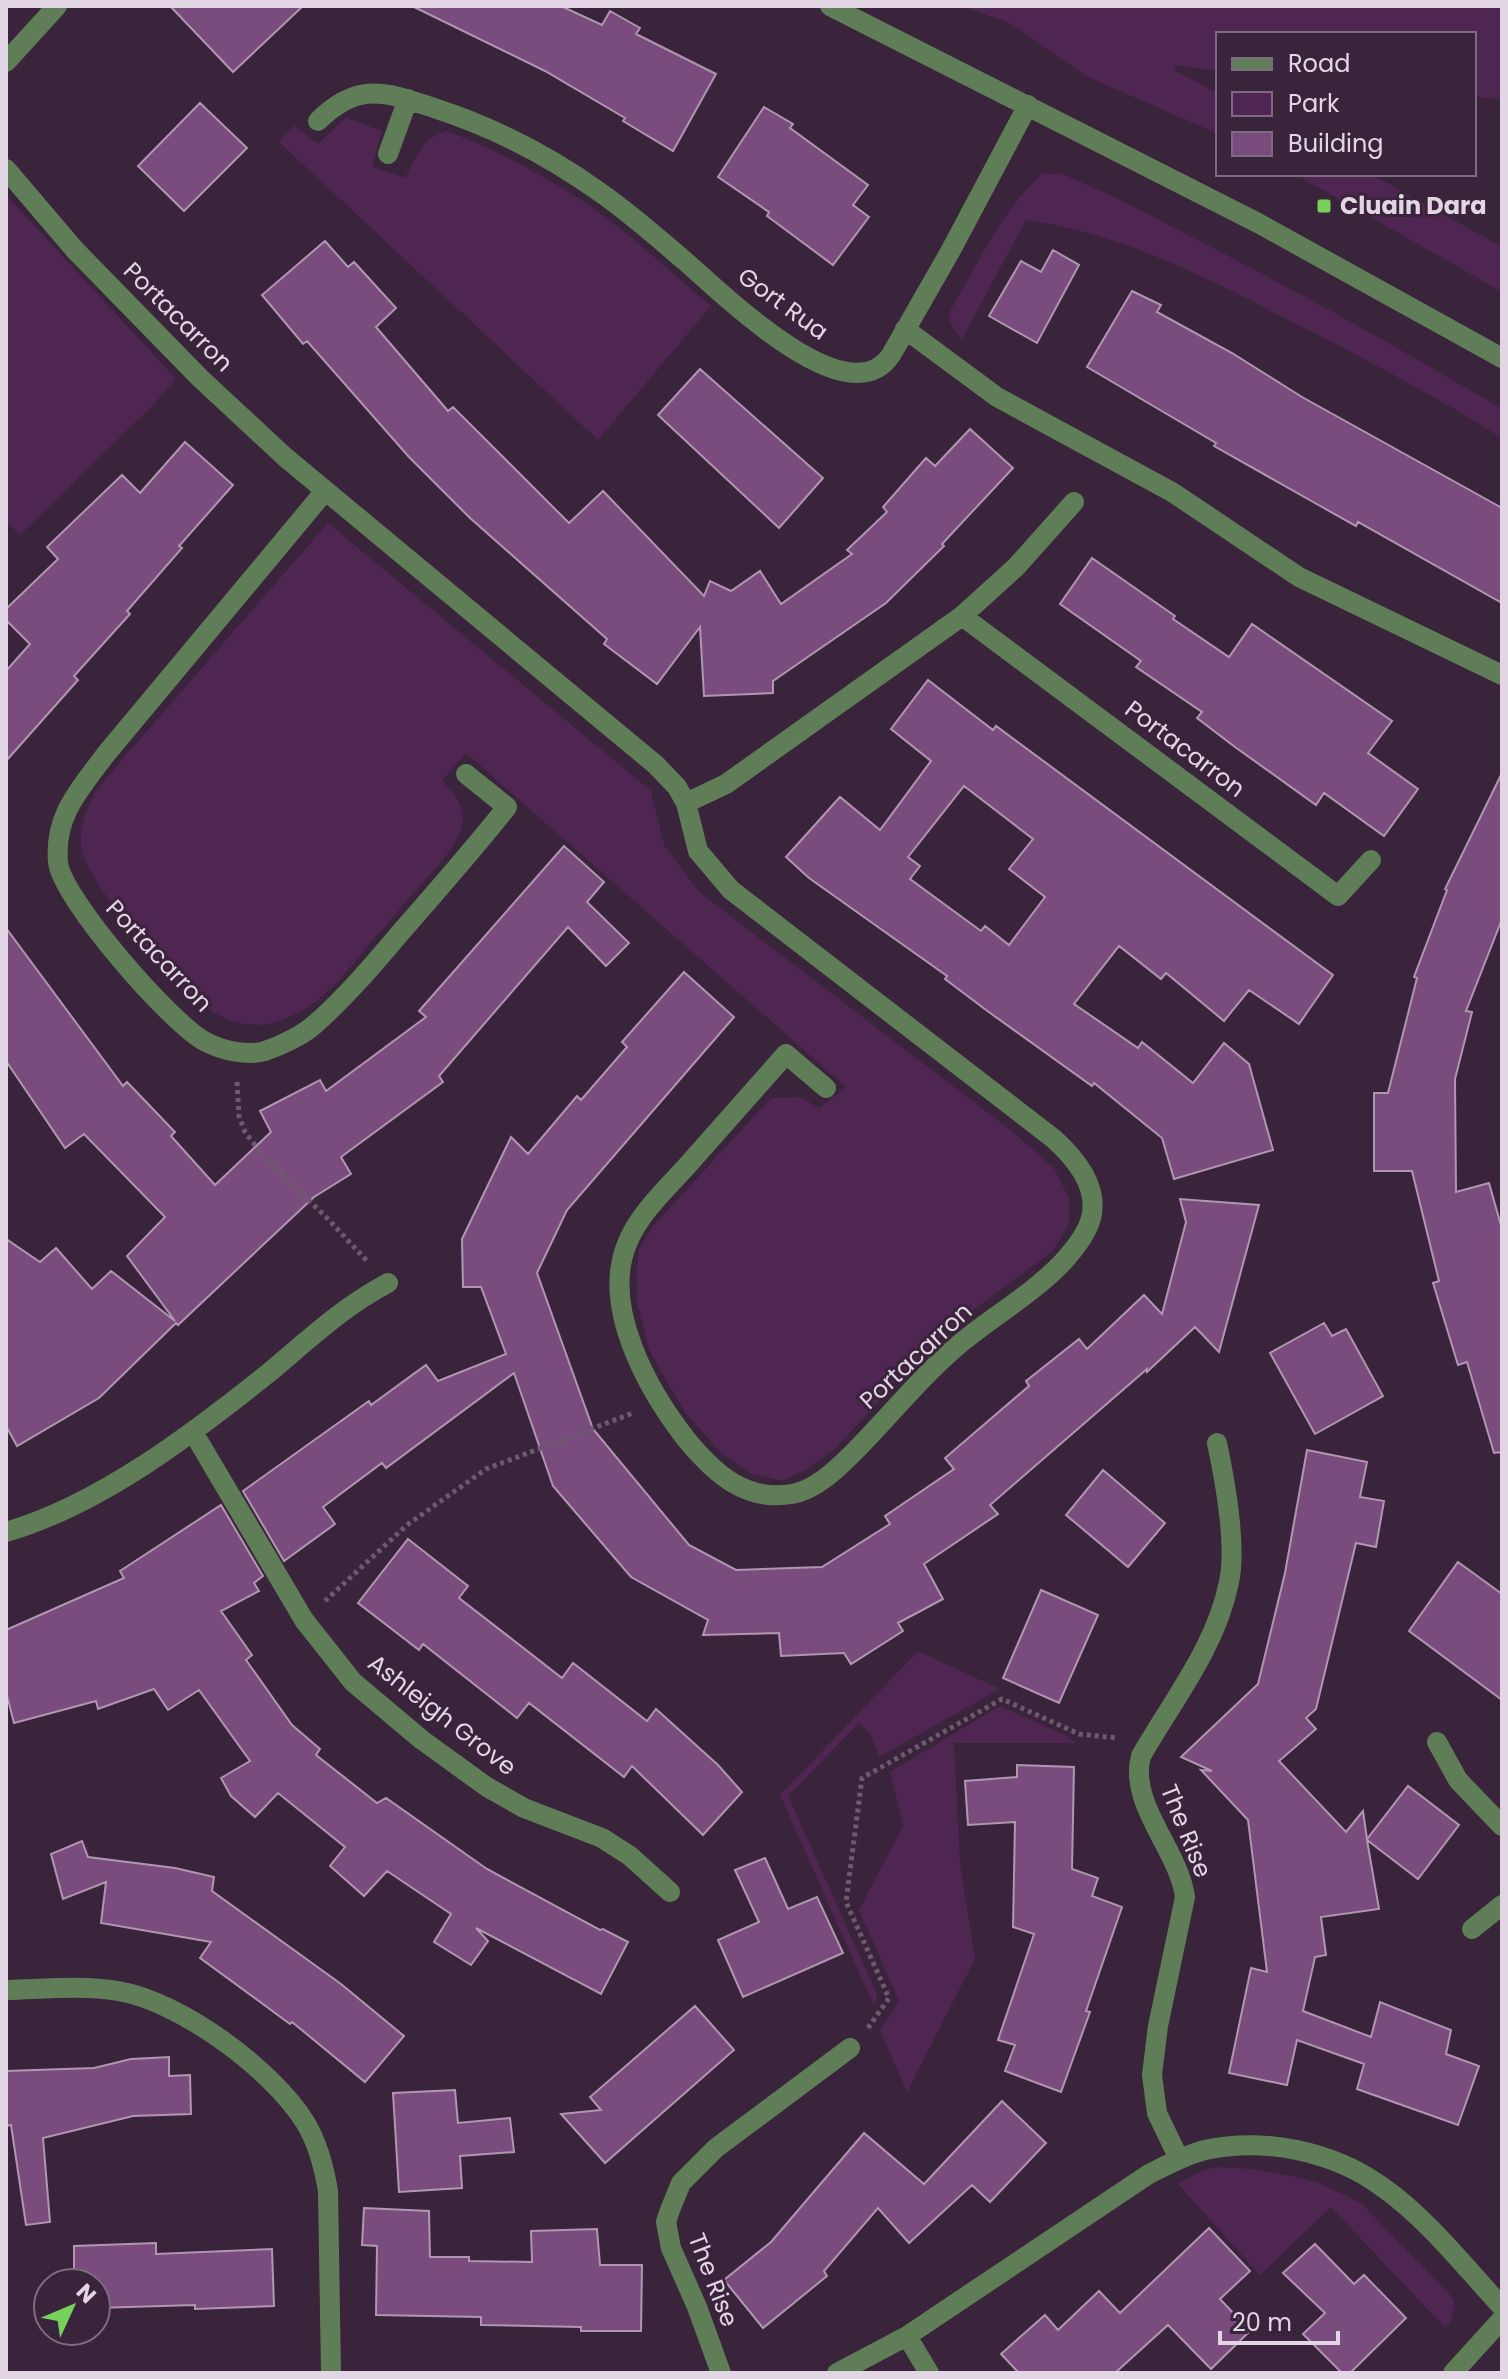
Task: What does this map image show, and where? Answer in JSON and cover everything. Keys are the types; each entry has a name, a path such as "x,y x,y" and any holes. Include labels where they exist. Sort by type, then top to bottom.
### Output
{"street":[{"path":"6,62 57,6"},
{"path":"830,6 1258,223 1502,358"},
{"name":"Gort Rua","path":"318,121 333,106 361,93 408,99 495,132 577,176 623,209 758,324 792,348 844,371 873,372 883,366 958,238 1028,105"},
{"path":"388,154 408,99"},
{"name":"Portacarron","path":"6,169 50,223 191,368 325,491 656,765 677,787 686,803 698,851 731,890 1054,1139 1074,1159 1087,1180 1092,1205 1086,1229 1064,1261 1025,1296 956,1347 829,1474 796,1494 753,1494 734,1485 711,1466 659,1400 633,1348 624,1318 620,1289 627,1243 654,1203 786,1054 826,1088"},
{"path":"905,329 997,397 1172,492 1299,577 1502,675"},
{"name":"Portacarron","path":"239,1053 205,1042 116,955 81,911 58,866 57,832 73,799 106,754 325,491"},
{"path":"686,803 726,784 962,616 1016,567 1074,502"},
{"name":"Portacarron","path":"962,616 1338,896 1371,860"},
{"path":"239,1053 264,1051 311,1028 371,967 507,807 466,774"},
{"path":"6,1532 76,1504 193,1432 350,1304 388,1283"},
{"name":"Ashleigh Grove","path":"193,1432 304,1620 353,1682 446,1758 487,1787 524,1808 587,1831 616,1847 670,1892"},
{"name":"The Rise","path":"1179,2159 1157,2113 1152,2075 1158,2026 1185,1897 1177,1864 1140,1785 1137,1771 1141,1756 1214,1630 1230,1579 1229,1523 1217,1443"},
{"path":"1437,1742 1458,1780 1502,1826"},
{"path":"1472,1929 1502,1905"},
{"path":"8,1990 96,1988 147,1997 196,2022 228,2045 304,2120 323,2164 328,2191 331,2373"},
{"name":"The Rise","path":"721,2373 666,2234 670,2210 681,2183 716,2148 850,2048"},
{"path":"837,2373 907,2336 1137,2182 1179,2159 1205,2150 1254,2146 1323,2156 1346,2166 1381,2186 1415,2215 1502,2307"},
{"path":"1453,2373 1502,2319"},
{"path":"907,2336 929,2373"}],"path":[{"path":"239,1053 236,1071 239,1116 245,1132 264,1157 388,1283"},
{"path":"304,1620 407,1525 486,1469 629,1415 659,1400"},
{"path":"850,2048 889,1998 846,1902 862,1778 1002,1699 1079,1734 1150,1741"}],"green space":[{"path":"960,6 1502,6 1502,99 1476,97 1476,32 1216,32 1216,71 1176,65 1174,70 1216,92 1216,133 1086,76 1008,22"},
{"path":"346,117 382,131 372,167 405,178 426,143 447,131 514,161 596,210 711,306 598,440 279,142 294,125 318,144"},
{"path":"1043,173 1063,174 1140,210 1431,368 1502,409 1502,438 1391,373 1216,283 1124,244 1060,226 1026,220 962,339 950,323 950,311 1003,220"},
{"path":"1299,176 1375,176 1502,247 1502,292"},
{"path":"6,195 176,379 20,535 6,521"},
{"path":"328,523 651,791 664,845 699,892 1013,1132 1054,1168 1069,1198 1069,1224 1053,1251 957,1322 914,1362 836,1448 804,1471 782,1481 752,1474 721,1453 684,1411 649,1350 637,1301 639,1249 654,1225 771,1098 800,1097 819,1108 846,1087 466,753 442,781 458,800 463,817 459,835 446,856 334,985 309,1006 279,1021 257,1025 234,1022 205,1006 141,940 89,867 82,850 81,835 95,791"},
{"path":"918,1651 1000,1689 879,1757 870,1733 859,1723 788,1796 877,1994 873,2004 780,1795"},
{"path":"1000,1706 1063,1734 1075,1743 954,1743 960,1863 975,1959 907,2092 880,2030 899,2001 859,1910 903,1826 890,1772"},
{"path":"1216,2167 1254,2169 1296,2177 1319,2183 1361,2203 1451,2296 1455,2304 1450,2322 1445,2328 1331,2207 1260,2275 1178,2184 1201,2171"}],"building":[{"path":"170,6 303,6 233,72"},
{"path":"412,6 561,6 602,25 610,11 640,28 636,34 716,74 673,151 623,121 625,118 545,71"},
{"path":"200,103 247,148 184,211 138,166"},
{"path":"764,107 793,124 790,128 868,185 853,205 869,217 833,265 767,216 769,212 718,177"},
{"path":"325,241 348,267 354,262 396,308 376,327 448,411 453,407 569,523 603,491 704,596 710,581 731,591 760,571 781,604 852,554 847,550 887,512 883,507 926,458 935,466 970,429 1013,468 942,544 944,546 886,603 773,681 773,693 704,696 700,627 657,684 604,644 607,639 470,518 409,457 307,341 303,344 262,295"},
{"path":"1053,250 1079,265 1037,343 989,316 1021,261 1041,272"},
{"path":"1132,291 1161,305 1157,312 1502,508 1502,603 1214,446 1216,443 1087,367"},
{"path":"700,369 823,478 779,528 658,415"},
{"path":"185,442 233,485 127,611 130,614 74,676 78,680 6,761 6,671 30,644 6,620 6,609 58,559 47,547 122,475 140,493"},
{"path":"1092,558 1229,657 1252,624 1392,721 1368,753 1418,789 1384,836 1324,793 1316,805 1235,747 1197,718 1202,712 1136,667 1141,661 1060,604"},
{"path":"928,680 993,730 996,726 1333,975 1299,1024 1249,990 1224,1021 1166,973 1161,979 1119,946 1074,1004 1138,1048 1142,1042 1193,1083 1224,1043 1249,1064 1273,1150 1174,1179 1162,1138 1094,1083 1092,1086 986,1010 945,979 947,976 809,878 786,857 840,797 880,830 931,761 891,729","holes":["964,786 1033,839 1009,869 1045,897 1009,945 985,926 981,931 910,879 920,866 908,857"]},
{"path":"1502,773 1502,919 1466,1011 1472,1012 1455,1079 1456,1192 1489,1183 1502,1229 1502,1452 1494,1453 1467,1362 1458,1365 1433,1283 1439,1281 1412,1171 1374,1171 1374,1093 1388,1093 1417,978 1414,977 1445,889"},
{"path":"564,846 604,882 587,902 629,943 606,966 568,927 439,1076 443,1082 341,1157 351,1174 314,1197 99,1398 17,1446 6,1426 6,1239 40,1262 56,1248 92,1289 111,1271 175,1321 127,1256 165,1217 84,1134 65,1148 6,1061 6,928 123,1086 127,1082 175,1132 171,1136 215,1185 271,1132 260,1111 320,1080 326,1091 426,1017 419,1011"},
{"path":"684,972 734,1017 567,1210 537,1273 593,1429 689,1545 736,1570 822,1567 890,1524 885,1516 954,1469 945,1458 1029,1386 1026,1381 1079,1339 1087,1349 1144,1295 1162,1314 1186,1222 1180,1199 1259,1205 1219,1352 1195,1327 1147,1372 1147,1369 990,1505 998,1514 924,1564 943,1599 898,1623 903,1631 851,1664 844,1653 781,1656 779,1633 703,1635 708,1620 631,1577 553,1486 514,1373 386,1468 382,1463 323,1507 335,1524 284,1561 243,1491 369,1401 371,1405 426,1365 438,1381 506,1354 481,1287 463,1287 462,1239 511,1137 528,1154 577,1096 581,1100 627,1047 622,1042"},
{"path":"1324,1323 1332,1336 1346,1329 1383,1396 1315,1434 1270,1353"},
{"path":"1307,1450 1367,1462 1360,1497 1384,1501 1376,1547 1356,1543 1316,1709 1306,1718 1316,1729 1279,1761 1346,1832 1363,1811 1367,1839 1408,1786 1459,1825 1418,1879 1367,1840 1379,1909 1321,1917 1326,1955 1315,1957 1303,2011 1371,2037 1380,2002 1451,2030 1446,2054 1479,2066 1458,2125 1357,2089 1364,2064 1297,2040 1287,2085 1229,2073 1251,1968 1267,1972 1248,1820 1201,1770 1212,1771 1181,1757 1258,1684 1285,1573"},
{"path":"1103,1470 1165,1523 1128,1567 1066,1515"},
{"path":"221,1505 263,1576 254,1583 259,1591 221,1611 252,1655 246,1660 292,1725 320,1749 316,1755 377,1803 386,1798 487,1869 628,1942 601,1994 476,1928 488,1941 471,1965 434,1942 451,1914 387,1871 364,1896 330,1866 345,1847 278,1793 255,1817 231,1796 221,1778 250,1761 199,1690 168,1710 154,1689 98,1709 96,1701 14,1723 6,1692 6,1630 124,1578 120,1571"},
{"path":"408,1539 468,1586 459,1598 562,1678 573,1663 647,1721 656,1709 718,1765 742,1792 703,1835 632,1766 624,1777 529,1703 517,1718 423,1644 419,1650 358,1603"},
{"path":"1458,1562 1502,1594 1502,1700 1409,1631"},
{"path":"1041,1590 1098,1615 1059,1703 1003,1678"},
{"path":"1017,1765 1074,1767 1072,1869 1098,1878 1092,1896 1122,1907 1086,2011 1090,2012 1061,2092 1005,2071 1015,2045 998,2040 1034,1934 1013,1927 1015,1822 968,1825 965,1781 1017,1777"},
{"path":"82,1841 88,1857 175,1868 214,1877 212,1891 341,1984 404,2036 365,2082 292,2022 290,2024 200,1958 211,1942 101,1923 106,1882 63,1899 51,1854"},
{"path":"765,1858 788,1909 817,1897 843,1953 743,1997 718,1940 759,1922 735,1870"},
{"path":"695,2006 734,2050 605,2163 561,2114 601,2110 590,2097"},
{"path":"169,2057 169,2076 190,2075 191,2114 133,2116 43,2138 50,2222 26,2225 11,2125 6,2126 6,2071 94,2068 131,2059"},
{"path":"455,2090 458,2123 510,2118 514,2152 460,2156 462,2188 399,2192 393,2093"},
{"path":"1002,2101 1046,2143 990,2202 972,2185 909,2243 878,2208 824,2271 827,2276 763,2328 724,2280 771,2242 864,2133 924,2184"},
{"path":"364,2208 429,2211 430,2257 469,2257 469,2261 532,2262 531,2231 597,2229 600,2265 642,2265 641,2331 481,2325 481,2317 376,2315 377,2246 362,2245"},
{"path":"1209,2228 1250,2271 1220,2299 1250,2331 1211,2369 1168,2325 1115,2373 1019,2373 1001,2354 1045,2315 1058,2330 1099,2291 1120,2313"},
{"path":"156,2243 156,2254 272,2249 274,2306 112,2308 112,2267 74,2267 74,2246"},
{"path":"1315,2244 1354,2284 1364,2275 1406,2318 1350,2373 1342,2373 1303,2334 1325,2313 1283,2273"}],"place":[{"name":"Cluain Dara","path":"1324,206"}]}
